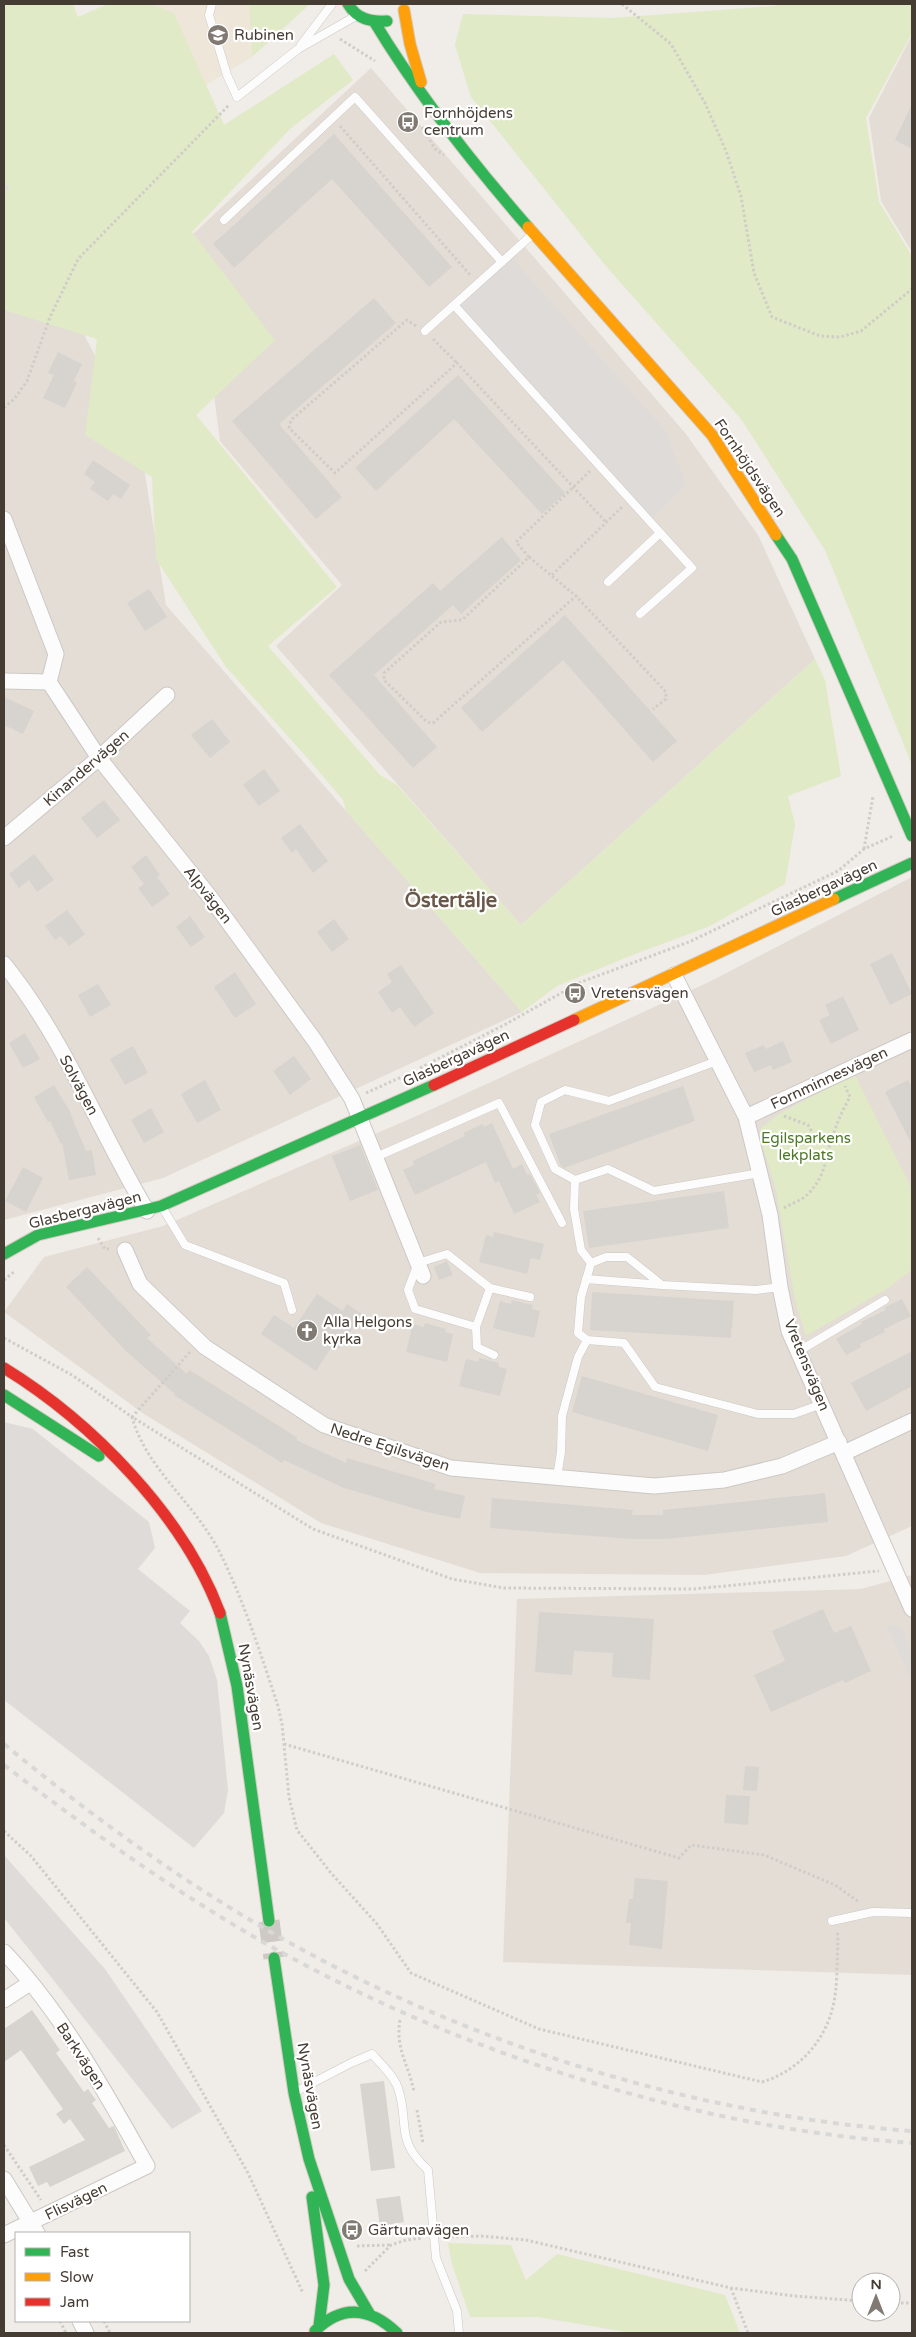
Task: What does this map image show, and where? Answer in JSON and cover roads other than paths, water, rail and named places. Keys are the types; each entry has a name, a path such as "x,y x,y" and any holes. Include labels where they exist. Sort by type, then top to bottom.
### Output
{"street":[{"path":"348,4 357,16 375,23"},
{"name":"Fornhöjdsvägen","path":"406,7 389,21 375,23 426,98 490,183 712,435 792,559 911,832"},
{"name":"Fornhöjdsvägen","path":"406,7 410,44 426,98"},
{"path":"4,519 56,654 49,682 4,681"},
{"name":"Alpvägen","path":"49,682 99,758 216,905 315,1041 352,1099 421,1269"},
{"name":"Kinandervägen","path":"4,838 99,758 167,695"},
{"name":"Glasbergavägen","path":"4,1254 38,1235 154,1208 360,1119 912,863"},
{"name":"Solvägen","path":"4,964 27,993 154,1208"},
{"name":"Vretensvägen","path":"674,975 746,1117 770,1215 780,1287 789,1331 912,1609"},
{"name":"Fornminnesvägen","path":"746,1117 912,1040"},
{"name":"Nedre Egilsvägen","path":"125,1250 140,1284 200,1342 324,1425 451,1468 654,1486 724,1480 782,1466 842,1448 912,1420"},
{"name":"Nynäsvägen","path":"4,1368 46,1395 81,1424 109,1451 185,1539 202,1570 222,1623 230,1652 244,1734 269,1921"},
{"name":"Nynäsvägen","path":"4,1395 68,1435 138,1484"},
{"name":"Barkvägen","path":"4,1952 30,1983 78,2050 114,2107 147,2166"},
{"name":"Nynäsvägen","path":"274,1958 294,2093 309,2159 349,2279 369,2313"},
{"path":"4,2000 30,1983"},
{"name":"Nynäsvägen","path":"309,2159 314,2224 324,2285 316,2330"},
{"name":"Flisvägen","path":"17,2232 35,2228 48,2214 147,2166"},
{"path":"4,2179 35,2228"},
{"path":"316,2330 337,2314 348,2312 369,2313 393,2329 406,2333"}],"lane":[{"path":"212,4 209,15 227,75 237,97 298,49 357,16"},
{"path":"298,49 332,4"},
{"path":"224,220 354,97 502,262"},
{"path":"425,331 535,233"},
{"path":"454,304 692,568 640,614"},
{"path":"608,582 660,533"},
{"path":"717,1061 609,1101 565,1090 541,1102 535,1125 555,1169 575,1180 608,1169 654,1191 760,1173"},
{"path":"376,1157 499,1103 562,1223"},
{"path":"575,1180 574,1208 580,1250 591,1263"},
{"path":"154,1208 185,1245 284,1283 292,1310"},
{"path":"476,1327 415,1309 408,1290 421,1269 447,1254 490,1288 530,1297"},
{"path":"591,1263 606,1257 627,1257 662,1285"},
{"path":"591,1263 581,1296 578,1333 587,1340 624,1343 655,1387 758,1414 794,1414 822,1404"},
{"path":"586,1279 756,1290 780,1287"},
{"path":"490,1288 476,1327 477,1347 494,1355"},
{"path":"799,1351 885,1300"},
{"path":"557,1477 561,1452 562,1416 578,1357 587,1340"},
{"path":"832,1921 873,1912 912,1913"},
{"path":"294,2093 372,2054 398,2088 405,2137 416,2159 428,2170 436,2258 457,2311 459,2333"}],"tunnel":[{"path":"269,1921 274,1958"}],"railway":[{"path":"4,1744 118,1832 206,1893 314,1956 394,1995 477,2030 562,2061 649,2086 736,2107 824,2122 912,2131"},
{"path":"4,1765 119,1850 239,1928 315,1970 395,2009 478,2044 564,2074 650,2099 738,2119 825,2134 912,2143"}],"place":[{"name":"Rubinen","path":"218,35"},
{"name":"Fornhöjdens centrum","path":"408,122"},
{"name":"Vretensvägen","path":"575,993"},
{"name":"Alla Helgons kyrka","path":"307,1331"},
{"name":"Gärtunavägen","path":"352,2230"}],"district":[{"name":"Östertälje","path":"451,900"}],"park label":[{"name":"Egilsparkens lekplats","path":"806,1146"}]}
